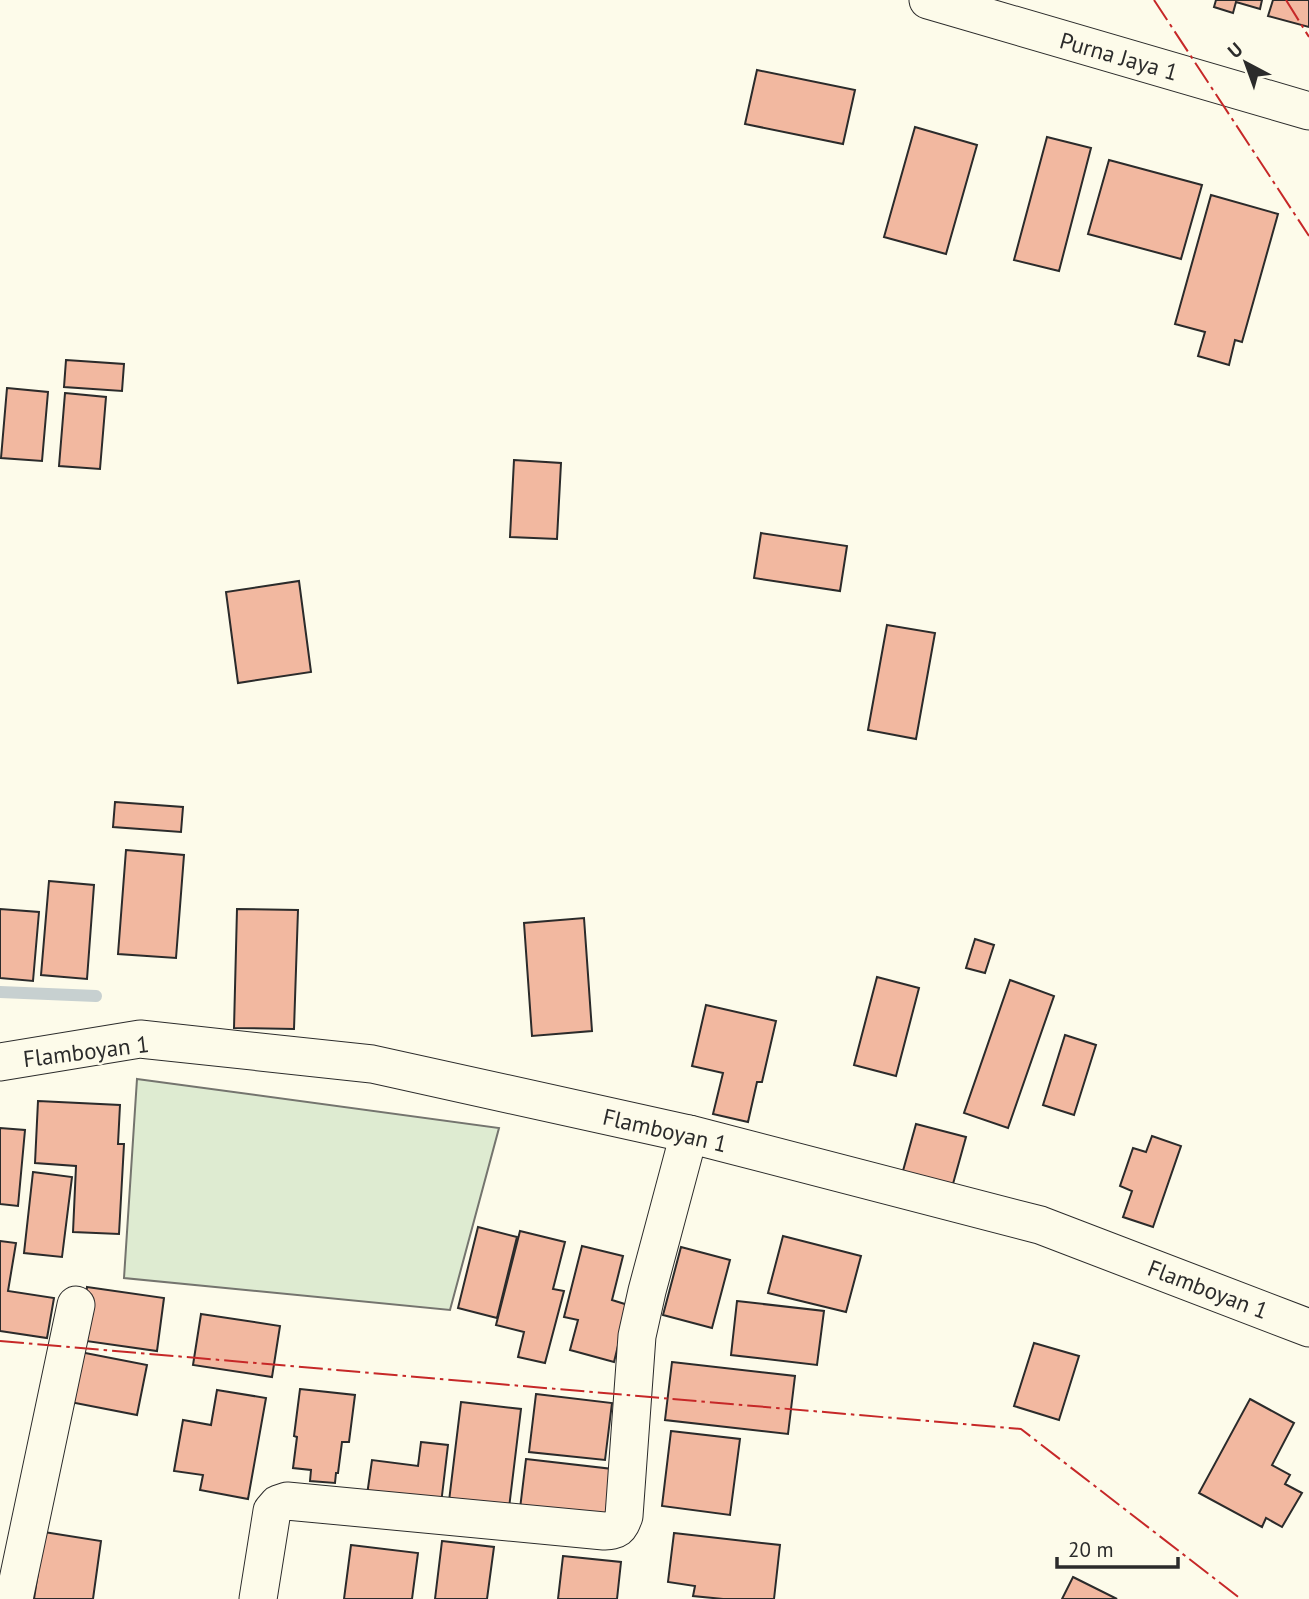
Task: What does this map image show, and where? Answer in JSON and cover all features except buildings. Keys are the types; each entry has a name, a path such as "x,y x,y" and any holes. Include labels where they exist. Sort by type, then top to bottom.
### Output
{"street":[{"name":"Purna Jaya 1","path":"928,0 1309,111"},
{"name":"Flamboyan 1","path":"0,1062 140,1039 373,1064 689,1134 1040,1225 1309,1328"},
{"path":"258,1599 272,1511 278,1504 287,1501 604,1531 620,1528 624,1516 637,1336 689,1134"},
{"path":"13,1599 76,1305"}],"green space":[{"path":"137,1079 499,1128 450,1310 124,1278"}],"waterway":[{"path":"0,992 96,996"}],"power":[{"path":"1154,0 1309,236"},
{"path":"1286,0 1309,37"},
{"path":"0,1341 1021,1429 1241,1599"}]}
